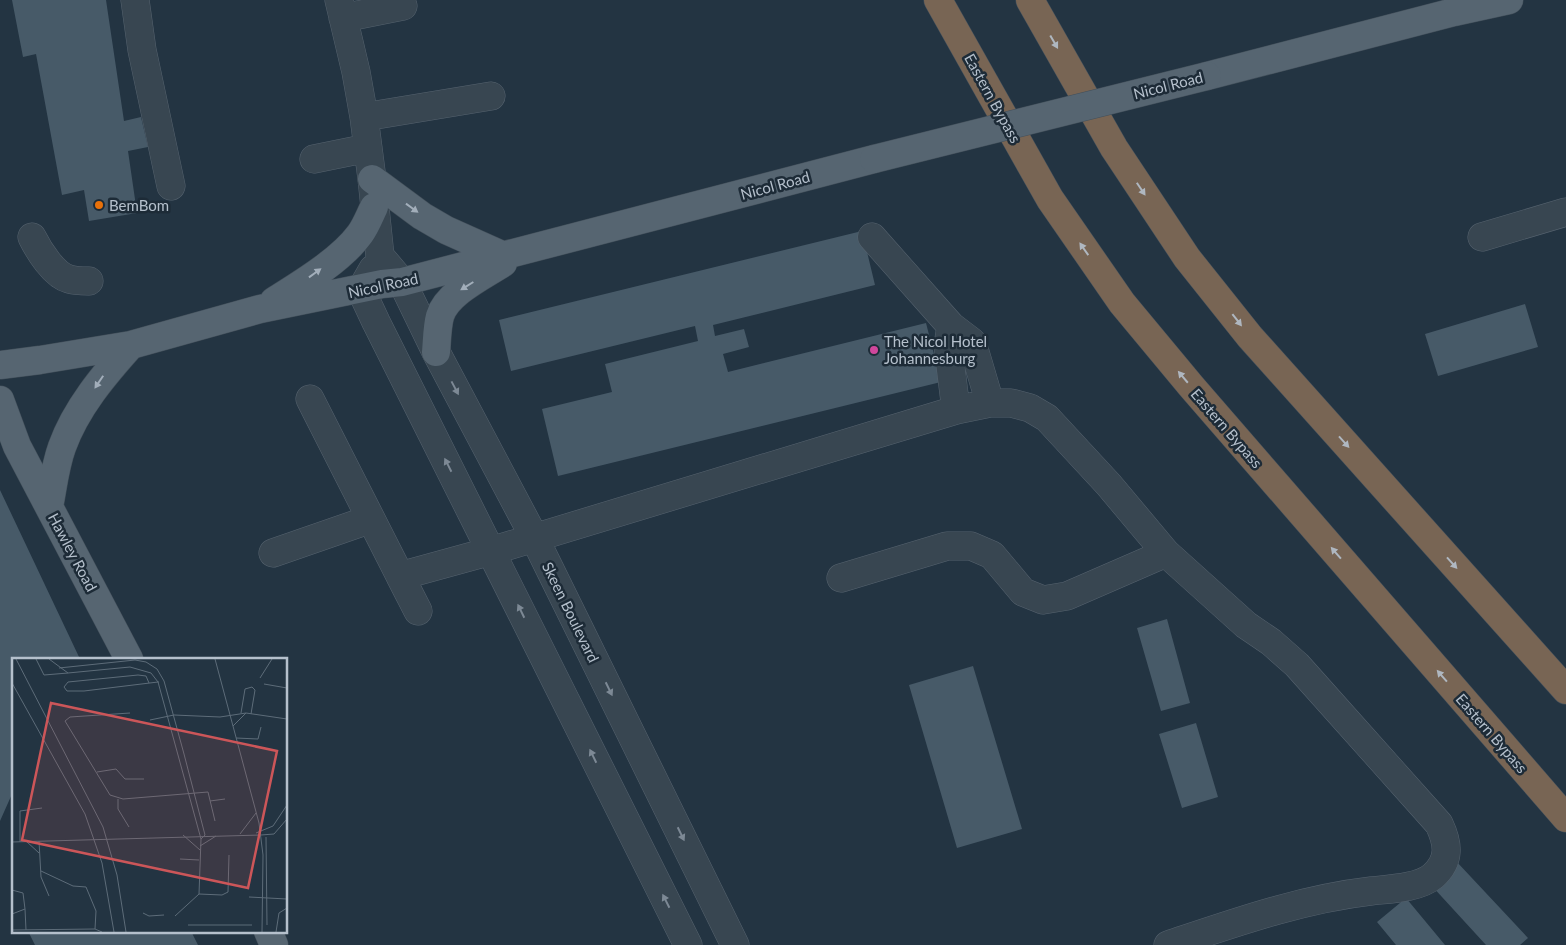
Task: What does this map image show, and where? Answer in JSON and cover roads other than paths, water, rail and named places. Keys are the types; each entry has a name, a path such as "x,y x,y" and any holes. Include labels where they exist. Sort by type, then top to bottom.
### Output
{"highway":[{"name":"Eastern Bypass","path":"938,0 1050,199 1122,303 1191,386 1566,818"},
{"path":"1030,0 1114,148 1187,258 1250,337 1566,690"}],"main road":[{"name":"Nicol Road","path":"0,366 130,345 260,310 382,284 402,282 874,159 1207,76 1453,6 1509,0"},
{"path":"372,180 422,216 446,230 513,253"},
{"path":"260,310 337,258 360,234 374,206"},
{"path":"436,352 440,317 446,303 458,292 513,253"},
{"path":"49,507 61,449 75,419 103,377 130,345"},
{"path":"0,393 40,360"},
{"name":"Hawley Road","path":"0,400 8,438 49,507 128,658"},
{"path":"268,932 274,945"}],"street":[{"path":"136,0 142,50 171,186"},
{"path":"403,6 341,9 356,72 364,117 380,256 361,290 688,945"},
{"path":"364,117 491,96"},
{"path":"314,159 368,148"},
{"path":"1482,237 1566,212"},
{"path":"872,237 951,326 972,342 990,403"},
{"path":"32,238 41,254 52,267 68,279 89,281"},
{"name":"Skeen Boulevard","path":"380,256 402,282 436,352 534,538 735,945"},
{"path":"951,326 948,346 956,410"},
{"path":"310,400 418,611"},
{"path":"400,576 491,551 956,410 990,403 1011,403 1030,408 1047,418 1109,484 1166,553 1246,625 1271,642 1296,665 1439,824 1445,837 1447,849 1443,863 1434,876 1421,883 1393,889 1353,893 1288,907 1168,945"},
{"path":"273,553 371,519"},
{"path":"841,578 946,546 971,546 992,555 1024,592 1043,600 1067,596 1166,553"},
{"path":"613,796 644,760"}],"place":[{"name":"BemBom","path":"99,205"},
{"name":"The Nicol Hotel Johannesburg","path":"874,350"}]}
